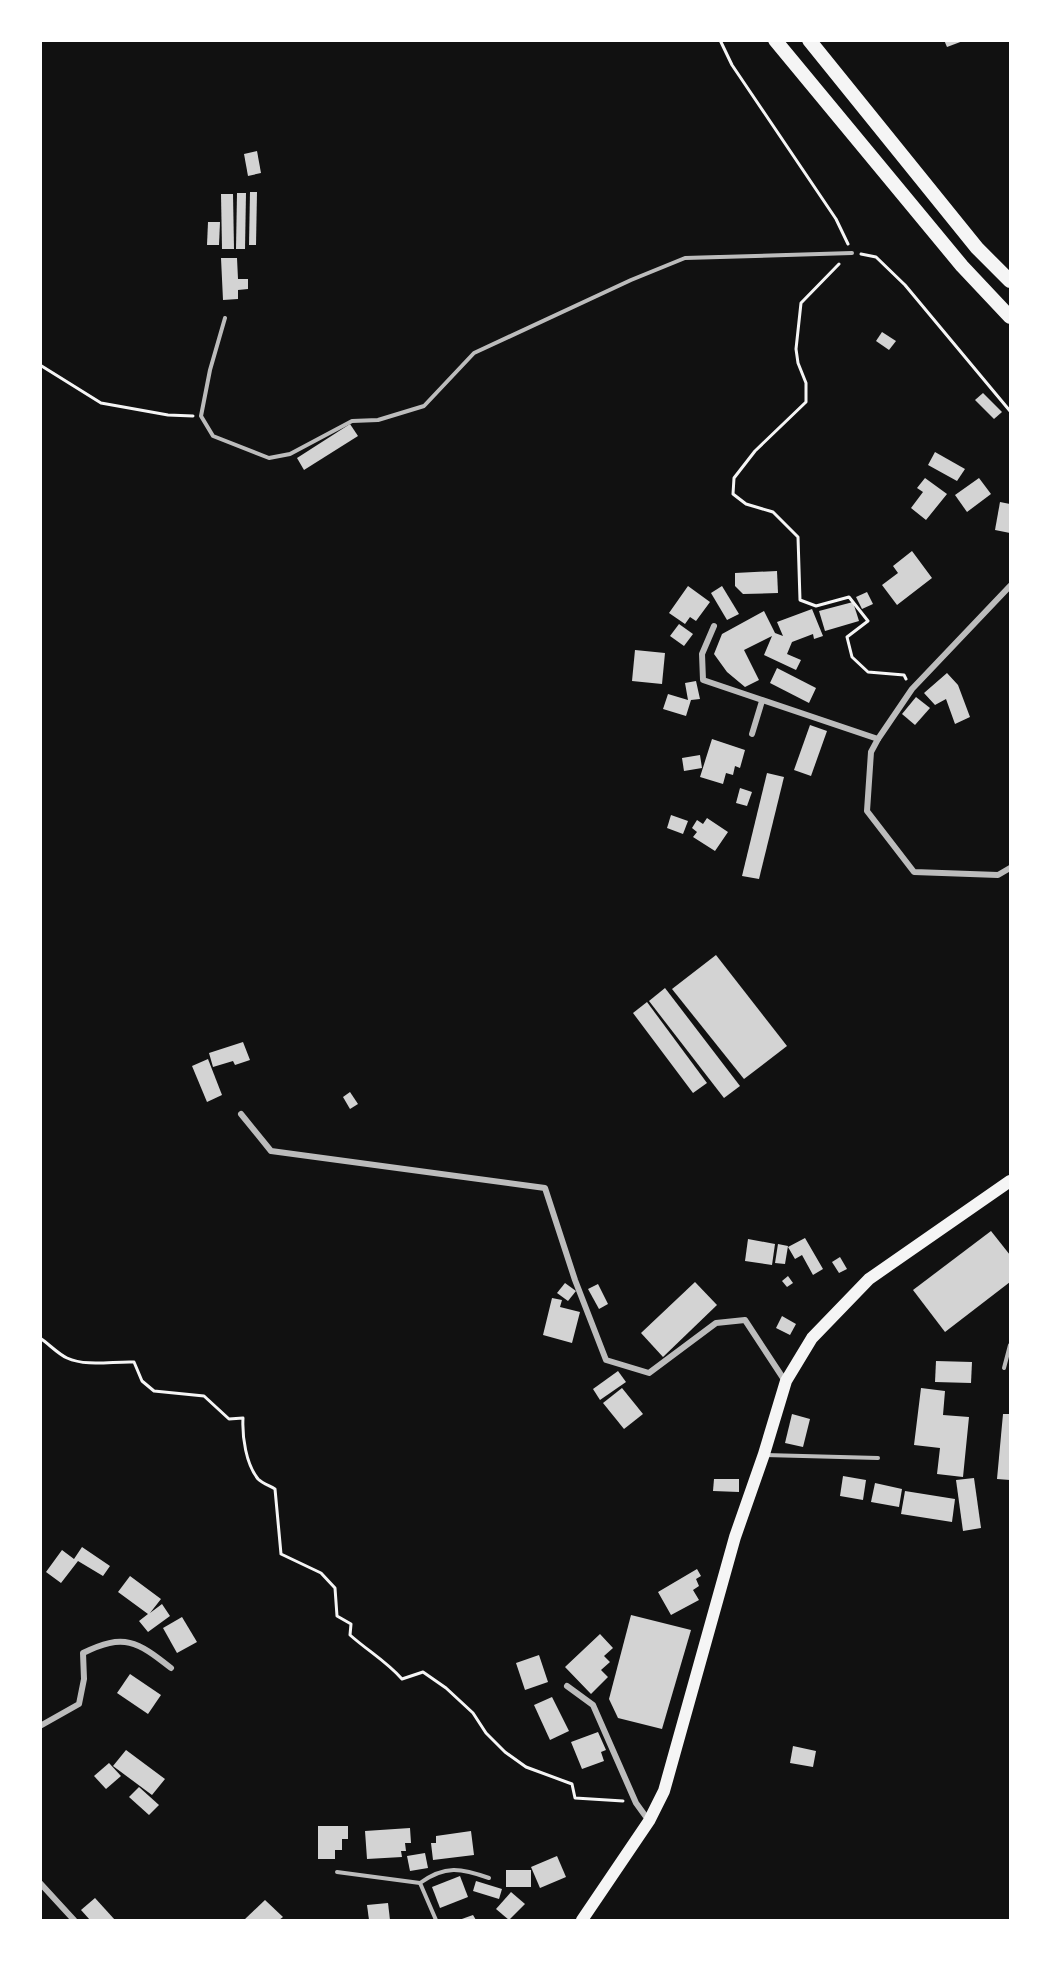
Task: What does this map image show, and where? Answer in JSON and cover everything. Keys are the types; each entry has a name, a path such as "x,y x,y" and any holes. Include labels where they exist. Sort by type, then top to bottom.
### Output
{"highway":[{"path":"775,40 962,266 1011,317"},
{"path":"809,40 977,248 1011,281"}],"main road":[{"path":"582,1920 649,1821 664,1791 735,1537 764,1455 786,1381 812,1338 869,1279 1011,1181"}],"street":[{"path":"1011,586 912,689 878,739 871,752 867,811 914,872 998,875 1011,868"},
{"path":"714,626 702,654 703,680 878,739"},
{"path":"752,734 762,701"},
{"path":"241,1114 271,1151 545,1188 575,1280 606,1360 649,1373 716,1323 745,1320 786,1381"},
{"path":"40,1726 78,1704 84,1679 83,1653 105,1642 121,1641 144,1647 171,1668"},
{"path":"567,1686 592,1705 636,1803 649,1821"},
{"path":"40,1883 74,1920"}],"lane":[{"path":"225,318 201,416 213,436 269,458 290,454 352,420 378,420 424,406 474,353 631,280 685,258 852,253"},
{"path":"1004,1368 1011,1345"},
{"path":"764,1455 878,1458"},
{"path":"337,1872 420,1883 436,1872 466,1870 489,1878"},
{"path":"420,1883 435,1920"}],"path":[{"path":"720,40 738,75 836,219 852,253"},
{"path":"852,253 876,257 905,285 1011,411"},
{"path":"852,253 801,303 796,349 798,363 806,383 806,402 755,451 734,478 733,494 746,504 773,512 798,537 800,600 816,606 849,597 868,621 847,638 852,657 868,672 904,675 912,689"},
{"path":"40,365 101,402 168,415 201,416"},
{"path":"40,1338 68,1358 89,1363 108,1360 134,1362 142,1381 154,1391 204,1396 229,1419 243,1418 242,1435 250,1462 258,1479 275,1489 281,1554 321,1573 335,1588 337,1616 351,1624 350,1635 369,1652 384,1658 402,1679 423,1672 446,1688 473,1713 486,1733 505,1752 526,1767 572,1784 575,1798 636,1803"}],"building":[{"path":"944,40 963,40 963,41 947,47"},
{"path":"257,151 261,173 248,176 244,154"},
{"path":"250,192 257,192 256,245 249,245"},
{"path":"237,193 246,193 245,249 236,249"},
{"path":"221,194 233,194 234,249 222,249"},
{"path":"208,222 220,222 219,245 207,245"},
{"path":"221,258 237,258 238,279 248,279 248,289 238,290 238,299 223,300"},
{"path":"882,332 896,341 889,350 876,341"},
{"path":"983,393 1002,412 994,419 975,400"},
{"path":"350,424 358,436 304,470 297,458"},
{"path":"935,452 965,469 957,481 928,465"},
{"path":"925,478 947,494 926,520 911,508 923,492 917,488"},
{"path":"979,478 991,494 967,512 955,495"},
{"path":"1000,502 1010,504 1010,533 995,530"},
{"path":"912,551 932,578 897,605 882,585 898,573 893,566"},
{"path":"777,571 778,593 743,594 735,586 735,573"},
{"path":"688,586 710,602 696,621 690,617 685,624 669,613"},
{"path":"722,586 739,614 727,620 711,593"},
{"path":"867,592 873,604 862,609 856,597"},
{"path":"853,602 859,621 825,631 819,611"},
{"path":"812,609 823,636 814,639 813,634 792,642 787,654 801,660 796,670 764,655 772,636 744,650 759,680 745,687 727,672 714,654 722,634 764,611 775,633 783,636 777,622"},
{"path":"679,624 693,634 684,646 670,636"},
{"path":"635,650 665,653 662,684 632,681"},
{"path":"777,668 816,688 809,703 770,683"},
{"path":"947,673 958,685 970,717 955,724 946,699 935,705 924,693"},
{"path":"696,681 700,699 691,700 686,716 663,709 668,694 688,700 685,683"},
{"path":"916,697 930,708 915,725 902,714"},
{"path":"810,725 827,731 811,776 794,770"},
{"path":"712,739 745,750 740,768 735,766 733,775 726,773 723,784 700,777"},
{"path":"700,755 702,768 684,771 682,758"},
{"path":"767,773 784,777 759,879 742,876"},
{"path":"740,788 752,792 747,806 736,803"},
{"path":"671,815 688,821 683,834 667,828"},
{"path":"707,818 728,832 715,851 693,837 697,832 692,828 697,820 703,824"},
{"path":"716,955 787,1046 744,1079 672,989"},
{"path":"665,988 740,1086 724,1098 649,1001"},
{"path":"647,1002 707,1083 693,1093 633,1013"},
{"path":"243,1042 250,1060 235,1065 233,1061 213,1067 209,1053"},
{"path":"208,1059 222,1095 207,1102 192,1066"},
{"path":"350,1092 358,1104 350,1109 343,1097"},
{"path":"991,1231 1010,1255 1010,1282 945,1332 913,1290"},
{"path":"805,1238 823,1269 813,1275 802,1255 795,1259 788,1247"},
{"path":"748,1239 775,1244 772,1265 745,1261"},
{"path":"778,1244 788,1246 785,1264 775,1263"},
{"path":"840,1257 847,1269 839,1273 832,1262"},
{"path":"788,1276 793,1283 787,1287 782,1281"},
{"path":"695,1282 717,1305 663,1357 641,1333"},
{"path":"565,1283 576,1291 568,1301 557,1293"},
{"path":"598,1284 608,1304 599,1309 588,1289"},
{"path":"552,1298 562,1300 560,1307 580,1312 572,1343 543,1335"},
{"path":"782,1316 796,1324 790,1335 776,1328"},
{"path":"936,1361 972,1362 971,1383 935,1382"},
{"path":"618,1371 626,1382 600,1400 593,1389"},
{"path":"622,1388 643,1414 624,1429 603,1403"},
{"path":"921,1388 945,1391 943,1415 969,1417 963,1477 937,1474 940,1448 914,1445"},
{"path":"792,1414 810,1419 803,1447 785,1443"},
{"path":"1003,1414 1010,1414 1010,1480 997,1479"},
{"path":"843,1476 866,1480 863,1500 840,1496"},
{"path":"974,1478 981,1528 963,1531 956,1480"},
{"path":"714,1479 739,1479 739,1492 713,1491"},
{"path":"875,1483 902,1489 899,1507 871,1502"},
{"path":"905,1491 955,1499 952,1522 901,1514"},
{"path":"82,1547 110,1566 103,1576 78,1561 61,1583 46,1572 62,1550 74,1559"},
{"path":"697,1569 701,1576 696,1579 699,1586 693,1590 699,1600 671,1615 658,1592"},
{"path":"130,1576 161,1599 150,1613 162,1604 170,1616 148,1632 139,1621 148,1614 118,1592"},
{"path":"631,1615 691,1630 662,1729 618,1718 609,1699"},
{"path":"182,1617 197,1642 177,1653 163,1628"},
{"path":"600,1634 613,1648 604,1656 610,1662 601,1670 608,1677 591,1694 565,1667"},
{"path":"539,1655 548,1682 525,1690 516,1663"},
{"path":"130,1674 161,1695 148,1714 117,1693"},
{"path":"552,1697 569,1731 550,1740 534,1705"},
{"path":"598,1732 606,1750 601,1752 604,1761 582,1769 571,1742"},
{"path":"793,1746 816,1751 813,1767 790,1763"},
{"path":"126,1750 165,1779 152,1795 113,1766"},
{"path":"109,1763 121,1776 106,1789 94,1776"},
{"path":"139,1787 159,1805 149,1815 129,1797"},
{"path":"318,1826 348,1826 348,1839 342,1839 342,1850 335,1850 335,1859 318,1859"},
{"path":"410,1828 411,1843 405,1843 406,1851 401,1851 402,1857 367,1859 365,1831"},
{"path":"471,1831 474,1855 433,1860 431,1843 436,1843 436,1836"},
{"path":"425,1853 428,1868 410,1871 407,1856"},
{"path":"557,1856 566,1877 540,1888 531,1867"},
{"path":"506,1870 531,1870 531,1887 506,1887"},
{"path":"460,1876 468,1897 440,1908 432,1887"},
{"path":"476,1881 502,1889 499,1899 473,1891"},
{"path":"511,1892 525,1904 509,1920 496,1909"},
{"path":"95,1898 115,1920 90,1920 81,1910"},
{"path":"265,1900 283,1917 279,1920 244,1920"},
{"path":"388,1903 390,1920 369,1920 367,1905"},
{"path":"473,1915 476,1920 459,1920"}]}
